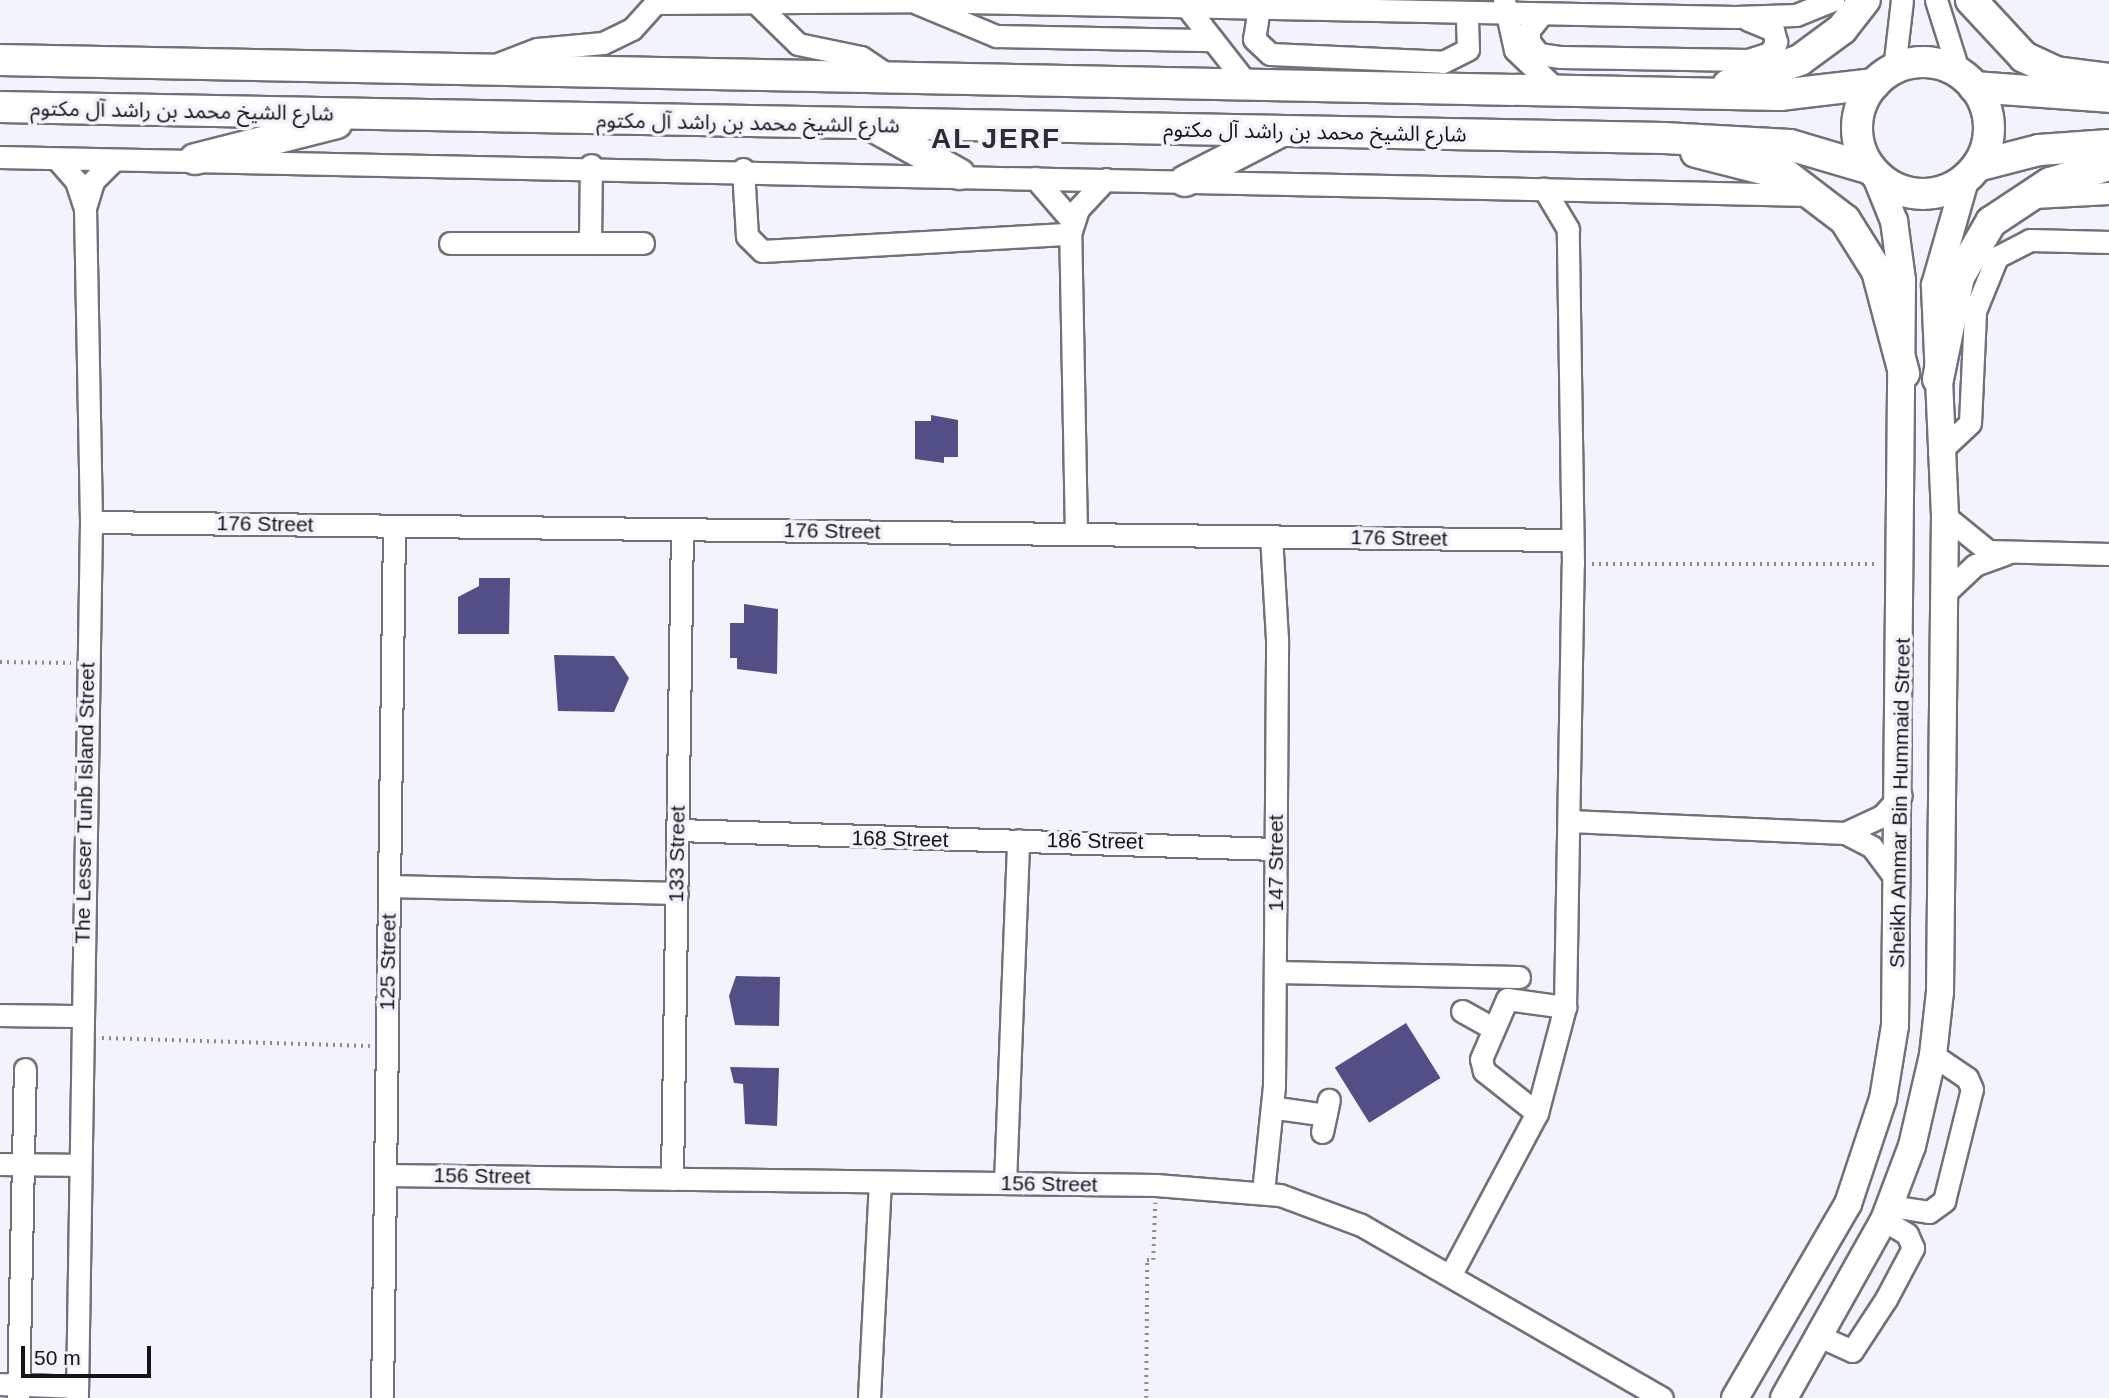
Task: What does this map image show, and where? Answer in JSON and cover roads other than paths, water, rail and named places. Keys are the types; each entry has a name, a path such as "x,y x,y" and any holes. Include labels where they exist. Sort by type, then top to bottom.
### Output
{"highway":[{"path":"1700,93 1800,60 1842,29 1865,0"},
{"path":"1971,0 2024,57 2056,72 2109,79"},
{"path":"0,60 885,73 1553,86 1700,93 1805,94 1884,77 1927,63 1966,80 2109,97"},
{"path":"1884,77 1857,127 1873,172 1920,194 1972,172 2039,150 2109,145"},
{"path":"1966,80 1989,126 1972,172"},
{"name":"شارع الشيخ محمد بن راشد آل مكتوم","path":"0,107 872,127 1664,138 1790,145 1873,172"},
{"path":"195,159 358,114"},
{"path":"872,127 959,174"},
{"path":"1185,181 1283,131"},
{"path":"1664,138 1786,175 1820,197 1857,236 1877,271 1904,373"},
{"path":"1938,379 1959,277 1992,222 2022,198 2109,165"}],"main road":[{"name":"Sheikh Ammar Bin Hummaid Street","path":"1735,1398 1832,1237 1873,1134 1895,1026 1904,373 1901,259 1873,172"},
{"name":"Sheikh Ammar Bin Hummaid Street","path":"1784,1398 1821,1337 1888,1213 1933,1055 1940,992 1945,516 1939,452 1937,264 1972,172"}],"street":[{"path":"490,67 537,49 603,43 632,29 657,2 1059,2 1467,13 1504,8 1541,15 1735,17 1796,15 1833,0"},
{"path":"1884,77 1902,0"},
{"path":"1936,0 1966,80"},
{"path":"914,1 996,36 1213,40"},
{"path":"754,2 798,44 861,57 885,73"},
{"path":"1187,7 1244,80"},
{"path":"1259,8 1254,39 1270,54 1443,62 1468,49 1467,13"},
{"path":"1504,8 1515,50 1553,86"},
{"path":"1541,15 1528,37 1545,56 1748,60 1770,53 1776,42 1773,30 1735,17"},
{"path":"0,157 113,161 195,159 591,165 1598,191 1763,189 1820,197"},
{"name":"The Lesser Tunb Island Street","path":"57,159 76,181 85,208 91,522 77,1392"},
{"name":"The Lesser Tunb Island Street","path":"85,208 93,181 113,161"},
{"path":"590,243 591,165"},
{"path":"743,169 747,236 762,251 1071,227"},
{"path":"1035,178 1071,227"},
{"path":"1069,534 1071,227 1106,179"},
{"path":"1544,189 1568,229"},
{"path":"1451,1274 1537,1113 1565,1007 1573,564 1568,229 1578,206 1598,191"},
{"path":"2022,198 2109,193"},
{"path":"1939,452 1970,423 1975,311 1997,257 2030,240 2109,242"},
{"path":"450,243 643,243"},
{"path":"1945,516 1975,545 2008,554 2109,554"},
{"name":"176 Street","path":"91,522 1572,540"},
{"name":"125 Street","path":"382,1398 394,526"},
{"name":"133 Street","path":"672,1179 682,529"},
{"name":"147 Street","path":"1271,1194 1278,537"},
{"path":"1943,595 1975,565 2008,554"},
{"path":"1845,833 1882,816 1900,795"},
{"path":"1569,828 1845,833 1872,847 1899,884"},
{"name":"168 Street","path":"677,838 1012,840"},
{"path":"1012,840 1012,1183"},
{"name":"186 Street","path":"1012,840 1276,841"},
{"path":"389,886 677,893"},
{"path":"1275,972 1519,977"},
{"path":"1537,1113 1482,1068 1493,1028 1510,998 1565,1007"},
{"path":"1462,1011 1493,1028"},
{"path":"0,1015 82,1016"},
{"path":"1888,1213 1929,1212 1944,1201 1972,1089 1968,1078 1933,1055"},
{"path":"24,1069 23,1164 12,1389 77,1392"},
{"name":"147 Street","path":"1271,1194 1277,1108 1274,1086"},
{"path":"1277,1108 1326,1115"},
{"path":"0,1164 80,1165"},
{"name":"156 Street","path":"385,1175 1156,1185 1271,1194 1360,1225 1451,1274 1662,1398"},
{"path":"869,1398 874,1182"},
{"path":"1821,1337 1852,1351 1886,1299 1913,1248 1907,1234 1888,1213"}],"district":[{"name":"AL JERF","path":"996,139"}]}
